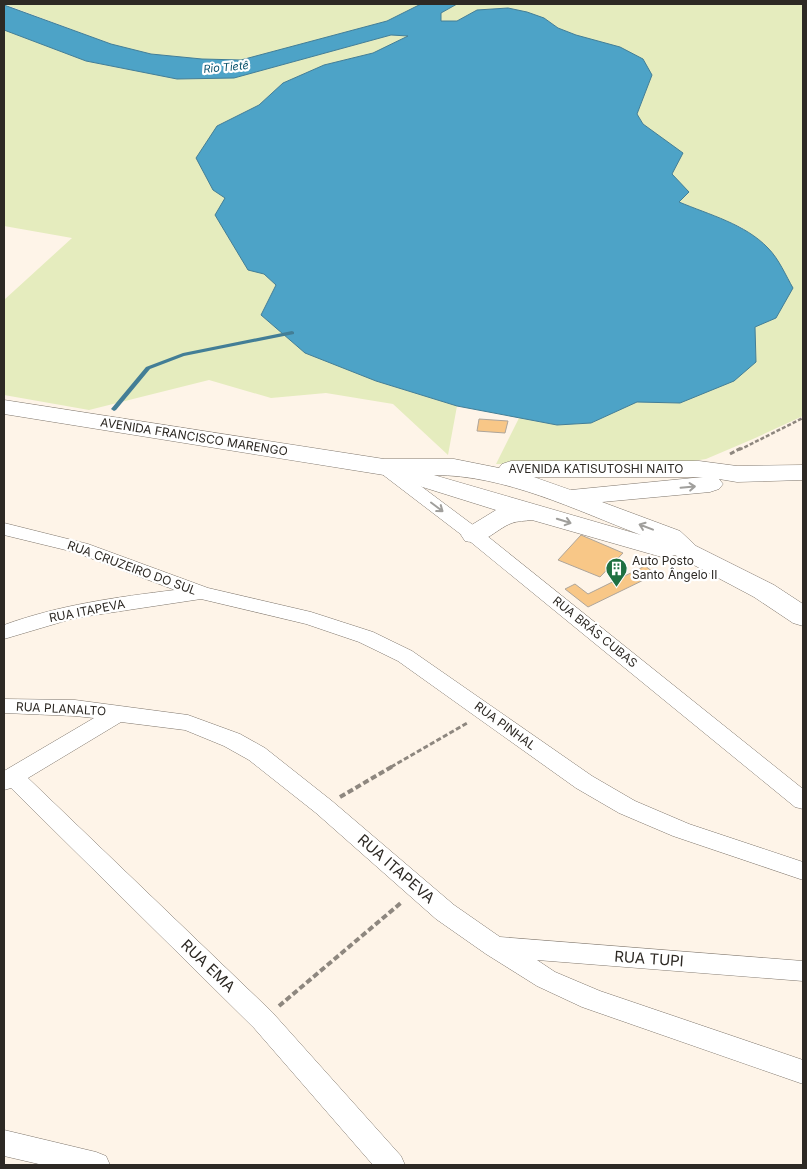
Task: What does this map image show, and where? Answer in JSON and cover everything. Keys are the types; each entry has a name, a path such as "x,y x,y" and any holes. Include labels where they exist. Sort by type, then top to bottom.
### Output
{"main road":[{"name":"AVENIDA FRANCISCO MARENGO","path":"4,407 446,476 520,480 671,537 687,552 764,591 803,616"},
{"name":"AVENIDA KATISUTOSHI NAITO","path":"446,476 568,470 699,469 737,474 803,472"},
{"name":"AVENIDA KATISUTOSHI NAITO","path":"570,498 707,485 737,474"},
{"name":"AVENIDA FRANCISCO MARENGO","path":"446,476 533,512 660,550 687,552"},
{"path":"618,517 628,493"},
{"path":"474,535 505,516 533,512"}],"street":[{"name":"RUA BRÁS CUBAS","path":"384,467 474,535 803,800"},
{"name":"RUA CRUZEIRO DO SUL","path":"4,529 81,548 202,593"},
{"name":"RUA ITAPEVA","path":"4,632 45,618 97,608 202,593"},
{"name":"RUA PINHAL","path":"202,593 311,619 366,637 406,656 584,782 627,806 681,830 803,871"},
{"name":"RUA PLANALTO","path":"4,706 75,708 119,713"},
{"name":"RUA ITAPEVA","path":"119,713 188,723 232,740 258,754 324,807 445,912 495,947 546,979 591,1000 803,1072"},
{"path":"8,779 119,713"},
{"name":"RUA EMA","path":"8,779 263,1020 392,1165"},
{"name":"RUA TUPI","path":"495,947 803,971"},
{"path":"4,1144 96,1165"}],"path":[{"path":"699,469 803,418"},
{"path":"324,807 487,712"},
{"path":"263,1020 418,889"}],"green space":[{"path":"4,4 421,4 387,21 242,60 202,59 151,54 111,44"},
{"path":"457,4 803,4 803,416 706,459 620,465 496,464 519,418 557,425 591,423 637,402 680,403 756,362 755,327 776,318 769,249 741,227 679,202 672,174 682,153 643,124 637,114 652,75 576,35 558,28 544,18 508,8 477,10 457,21 440,21 441,13"},
{"path":"4,30 86,61 177,79 234,78 391,35 410,36 373,53 324,65 283,83 259,105 217,126 225,198 264,274 276,285 261,315 306,353 376,381 457,406 448,455 393,404 326,393 271,398 209,380 89,410 4,395 4,300 72,238 4,226"}],"water":[{"name":"Rio Tietê","path":"421,4 457,4 441,13 441,21 457,21 477,10 508,8 527,12 544,18 558,28 620,47 643,59 652,75 637,114 643,124 683,153 672,174 689,192 679,202 738,226 759,240 776,257 793,288 776,318 755,327 756,362 734,381 680,403 637,402 591,423 557,425 457,406 376,381 305,353 261,315 276,285 264,274 248,270 215,215 225,198 213,190 196,158 217,126 259,105 283,83 324,65 373,53 408,36 391,35 234,78 177,79 86,61 4,30 4,5 111,44 151,54 202,59 241,60 387,21"}],"building":[{"path":"479,419 508,421 505,433 477,431"},
{"name":"Auto Posto Santo Ângelo II","path":"581,535 623,553 600,577 558,560"},
{"name":"Auto Posto Santo Ângelo II","path":"645,566 656,574 588,607 565,589 575,584 588,594"}],"waterway":[{"path":"114,409 148,368 183,355 292,333"}],"place":[{"name":"Auto Posto Santo Ângelo II","path":"616,587"}]}
